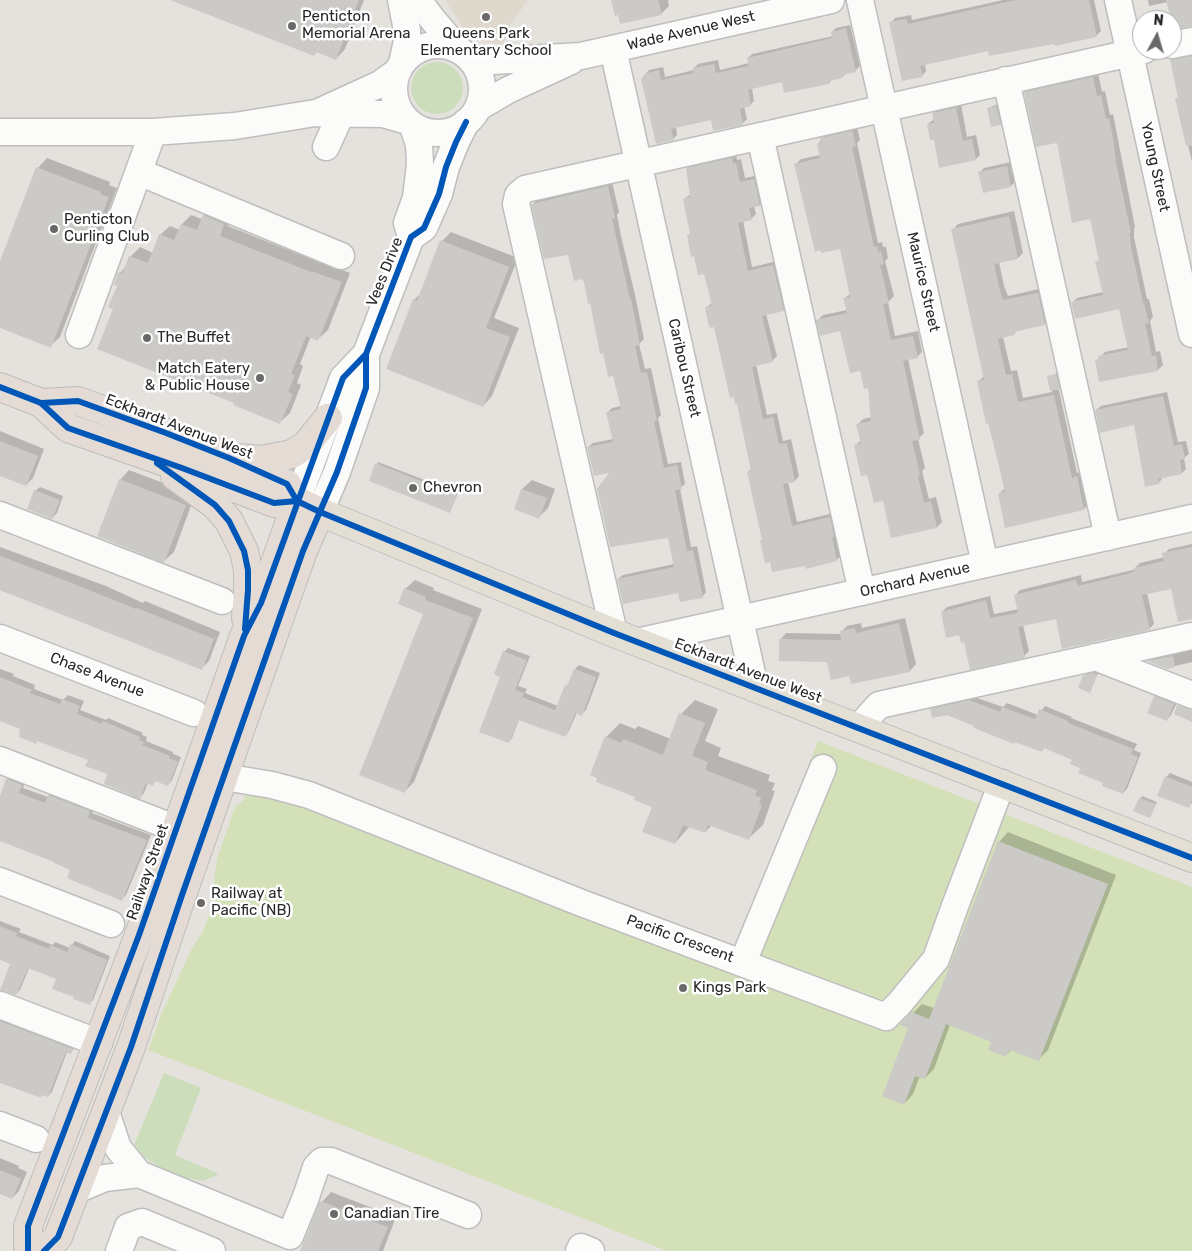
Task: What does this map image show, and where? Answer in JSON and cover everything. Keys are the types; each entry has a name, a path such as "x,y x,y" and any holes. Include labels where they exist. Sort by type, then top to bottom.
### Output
{"highway":[{"name":"Eckhardt Avenue West","path":"0,387 41,403 68,428 274,503 309,506"},
{"name":"Eckhardt Avenue West","path":"41,403 78,401 230,458 287,484 309,506"},
{"path":"230,458 261,460 292,454 306,445 328,418"},
{"path":"145,455 215,505 229,521 244,551 248,570 244,636"},
{"path":"44,1251 58,1237 131,1046 303,551 309,506"},
{"name":"Railway Street","path":"28,1251 28,1226 140,934 244,636 309,506"}],"main road":[{"name":"Eckhardt Avenue West","path":"309,506 626,637 1192,858"}],"street":[{"path":"401,0 407,30 407,41 393,84 398,111 408,123"},
{"path":"0,132 153,132 235,126 315,114 383,114 432,133 457,128 473,114 483,93 482,78 466,56 433,20 418,0"},
{"name":"Wade Avenue West","path":"466,56 581,56 831,0"},
{"name":"Maurice Street","path":"860,0 985,564"},
{"name":"Young Street","path":"1118,0 1132,38"},
{"path":"315,114 380,84 415,51 428,46 443,45 466,56"},
{"name":"Caribou Street","path":"613,49 755,687"},
{"path":"626,637 516,204 518,195 525,189 1132,52"},
{"name":"Wade Avenue West","path":"473,114 508,90 581,56"},
{"name":"Young Street","path":"1139,60 1192,334"},
{"path":"1006,80 1108,537"},
{"path":"326,147 341,114"},
{"name":"Vees Drive","path":"309,506 337,472 366,388 366,354 411,237 424,228 439,194 446,167 456,142 473,114"},
{"name":"Vees Drive","path":"408,123 419,145 420,164 416,198 407,223 411,237"},
{"path":"79,335 153,132"},
{"path":"760,136 862,592"},
{"path":"138,172 341,256"},
{"name":"Vees Drive","path":"309,506 328,418 343,378 366,354"},
{"path":"0,515 222,601"},
{"name":"Orchard Avenue","path":"626,637 740,619 1192,518"},
{"path":"858,728 880,705 1192,636"},
{"name":"Chase Avenue","path":"0,638 194,713"},
{"path":"1095,657 1192,695"},
{"path":"0,760 177,829"},
{"path":"743,962 823,768"},
{"name":"Pacific Crescent","path":"224,777 272,785 309,795 584,904 886,1017 936,960 1002,783"},
{"path":"0,881 111,924"},
{"path":"0,1005 98,1043"},
{"path":"106,1112 118,1148 139,1174 288,1243 316,1167 322,1161 331,1161 468,1215"},
{"path":"0,1125 36,1140"},
{"path":"76,1190 105,1178 139,1174"},
{"path":"119,1251 128,1227 142,1222 212,1251"},
{"path":"579,1251 581,1248 591,1251"}],"shaded area":[{"name":"Queens Park Elementary School","path":"445,0 528,0 507,29 503,46 483,41 463,28"}],"green space":[{"path":"437,62 447,64 455,70 461,78 463,88 461,98 455,106 447,112 437,114 427,112 419,106 413,98 411,88 413,78 419,70 427,64"},
{"name":"Kings Park","path":"818,741 1192,887 1192,1251 667,1251 148,1050 163,1010 193,946 203,932 210,912 217,859 235,807 245,799 243,796 254,794 308,806 729,965"},
{"path":"164,1073 201,1088 175,1155 219,1174 203,1181 173,1175 145,1158 134,1145"}],"building":[{"name":"Penticton Memorial Arena","path":"171,0 359,0 336,60 316,52 314,56"},
{"path":"611,0 658,0 662,15 620,24 618,15 615,16"},
{"path":"1016,0 1089,0 1097,37 1055,46 1054,44 989,56 988,51 920,66 923,77 902,81 889,22 906,19 908,24"},
{"path":"1166,0 1192,0 1192,26 1182,28 1182,10 1168,10"},
{"path":"846,28 856,72 842,75 842,78 829,81 829,84 784,93 782,82 748,90 751,106 740,109 743,125 713,131 711,120 671,129 674,140 656,144 641,79 645,78 644,74 659,70 661,80 694,73 693,68 714,64 716,73 749,66 747,58 832,38 831,32"},
{"path":"1192,56 1192,146 1186,146 1175,98 1178,98 1170,60 1182,60 1182,57"},
{"path":"1093,77 1097,96 1101,95 1106,119 1109,118 1116,163 1131,233 1129,233 1130,242 1149,323 1145,324 1152,356 1156,355 1158,371 1099,382 1095,360 1099,359 1098,356 1128,350 1119,309 1075,319 1071,302 1103,295 1095,261 1099,261 1090,219 1072,223 1057,143 1036,147 1024,92"},
{"path":"996,106 1001,125 991,127 987,108"},
{"path":"956,108 963,141 972,139 976,160 939,168 934,140 930,140 927,124 934,123 932,113"},
{"path":"852,131 856,146 852,147 874,247 877,246 878,252 881,251 884,264 880,265 889,303 883,304 891,340 913,336 918,358 903,361 920,440 912,441 920,474 918,477 924,503 931,501 937,528 891,538 883,501 874,503 867,475 861,476 854,445 861,444 856,424 871,421 868,388 864,389 860,371 850,373 840,331 820,336 816,320 847,313 843,298 850,297 840,249 821,253 820,250 815,252 794,164 820,158 817,144 821,143 820,138"},
{"path":"732,158 733,164 736,163 740,182 754,179 760,206 749,208 752,220 738,223 748,271 773,265 784,311 762,316 773,362 752,367 763,419 773,417 779,444 787,443 795,482 783,484 792,526 830,517 834,537 832,537 837,561 806,569 805,566 772,572 770,562 765,563 760,540 762,540 747,472 751,471 737,404 735,404 734,397 730,398 714,327 710,328 708,323 705,307 712,306 704,274 698,275 694,256 691,257 687,235 690,234 683,199 690,197 686,168"},
{"path":"1007,166 1011,187 983,193 978,172"},
{"name":"Penticton Curling Club","path":"36,167 101,192 100,194 109,197 51,348 0,328 0,261"},
{"path":"608,186 615,218 612,218 640,345 635,346 641,373 647,372 657,421 654,421 664,468 677,465 682,489 675,490 687,551 693,550 703,598 680,602 678,593 623,604 617,579 674,567 668,538 610,547 597,489 609,473 594,476 587,447 613,442 606,412 621,409 613,376 608,377 603,353 600,354 584,282 582,279 574,281 568,255 544,259 531,204"},
{"path":"203,215 224,224 220,236 311,272 342,282 318,341 306,336 291,374 295,375 288,392 293,394 280,424 233,405 234,403 97,349 113,309 108,307 117,286 114,285 118,272 122,274 129,256 148,263 159,234 174,240 181,224 197,230"},
{"path":"1009,216 1018,259 994,264 1000,291 1003,300 1038,293 1045,325 1014,332 1014,335 998,339 1006,375 1012,374 1018,402 1054,395 1072,478 1077,476 1084,510 1005,528 998,494 1005,492 990,428 988,423 986,424 977,381 984,380 951,229"},
{"path":"440,240 509,267 486,328 510,337 483,407 386,369 413,299 417,301"},
{"path":"1056,374 1060,389 1050,391 1047,376"},
{"path":"1163,396 1174,446 1182,444 1185,459 1180,460 1182,474 1158,479 1159,484 1145,487 1134,425 1100,433 1095,410"},
{"path":"0,441 38,456 26,486 0,476"},
{"name":"Chevron","path":"375,463 457,495 450,513 369,481"},
{"path":"119,479 186,505 164,563 97,536"},
{"path":"521,489 547,498 539,519 514,509"},
{"path":"34,490 60,500 52,519 27,509"},
{"path":"1192,547 1192,619 1178,622 1171,589 1142,595 1150,630 1062,649 1056,619 1018,627 1025,658 970,670 964,642 961,643 959,635 946,638 941,612 986,600 990,618 1018,613 1014,595 1076,580 1078,586 1127,574 1135,571 1134,568 1164,561 1162,553"},
{"path":"0,556 214,639 202,670 0,590"},
{"path":"404,588 426,597 425,600 473,618 405,793 359,775 423,614 398,604"},
{"path":"899,623 910,672 851,684 849,676 831,680 827,662 779,661 779,639 841,640 840,631 855,628 856,633"},
{"path":"503,651 527,660 515,690 524,693 522,697 555,710 574,669 596,677 582,716 575,713 566,737 518,720 509,743 479,732 500,677 494,674"},
{"path":"1173,656 1175,667 1167,669 1147,661"},
{"path":"1093,673 1097,675 1090,693 1078,688 1083,675"},
{"path":"0,677 32,690 30,693 60,704 62,699 80,706 77,714 102,724 103,721 140,737 139,740 144,742 142,745 170,756 169,758 178,762 168,786 155,781 153,786 146,783 140,799 104,784 107,774 85,766 88,760 37,741 36,744 19,737 20,729 0,721"},
{"path":"1154,696 1174,704 1167,721 1147,713"},
{"path":"969,700 1000,712 1002,707 1035,719 1039,709 1068,721 1068,723 1133,749 1131,754 1138,757 1123,794 1102,786 1103,783 1078,773 1080,768 1070,764 1072,760 1044,748 1042,752 1015,742 1014,744 947,715 932,718 930,709"},
{"path":"1177,705 1192,710 1192,722 1174,714"},
{"path":"679,713 705,723 692,756 708,762 705,770 757,790 755,795 761,798 759,804 762,805 749,840 708,825 705,833 683,825 675,844 642,832 652,807 634,800 635,797 596,782 597,778 590,775 605,736 621,743 623,739 663,755"},
{"path":"1165,776 1192,787 1192,800 1189,808 1157,796"},
{"path":"6,779 22,785 19,793 45,803 48,795 90,811 88,818 147,840 122,901 67,878 70,870 54,862 0,841 0,796"},
{"path":"1139,798 1156,804 1150,818 1133,811"},
{"path":"998,841 1108,884 1039,1061 1009,1050 1006,1057 988,1050 991,1042 946,1024 925,1079 915,1076 904,1105 882,1096 908,1028 900,1025 911,1012 929,1019"},
{"path":"0,926 17,933 16,936 49,949 50,945 67,952 70,944 107,960 90,1005 52,989 56,979 28,968 16,995 0,990 10,964 0,960"},
{"path":"0,1021 73,1049 71,1054 66,1052 48,1097 42,1095 41,1098 0,1083"},
{"path":"0,1170 21,1179 12,1199 0,1194"},
{"name":"Canadian Tire","path":"320,1201 388,1227 378,1251 300,1251"}],"cycle path":[{"path":"44,1251 58,1237 131,1047 182,895 303,551 337,472 366,388 366,354 411,237 424,228 439,194 446,167 466,122"},
{"path":"28,1251 28,1226 139,935 244,636 261,603 343,378 366,354"},
{"path":"0,387 41,403 68,428 274,503 297,501 614,633 1192,858"},
{"path":"41,403 78,401 166,433 287,484 297,501"},
{"path":"157,463 215,505 229,521 244,551 248,570 245,629"}],"place":[{"name":"Queens Park Elementary School","path":"486,17"},
{"name":"Penticton Memorial Arena","path":"292,26"},
{"name":"Penticton Curling Club","path":"54,229"},
{"name":"The Buffet","path":"147,338"},
{"name":"Match Eatery & Public House","path":"260,378"},
{"name":"Chevron","path":"413,488"},
{"name":"Railway at Pacific (NB)","path":"201,903"},
{"name":"Kings Park","path":"683,988"},
{"name":"Canadian Tire","path":"334,1214"}]}
